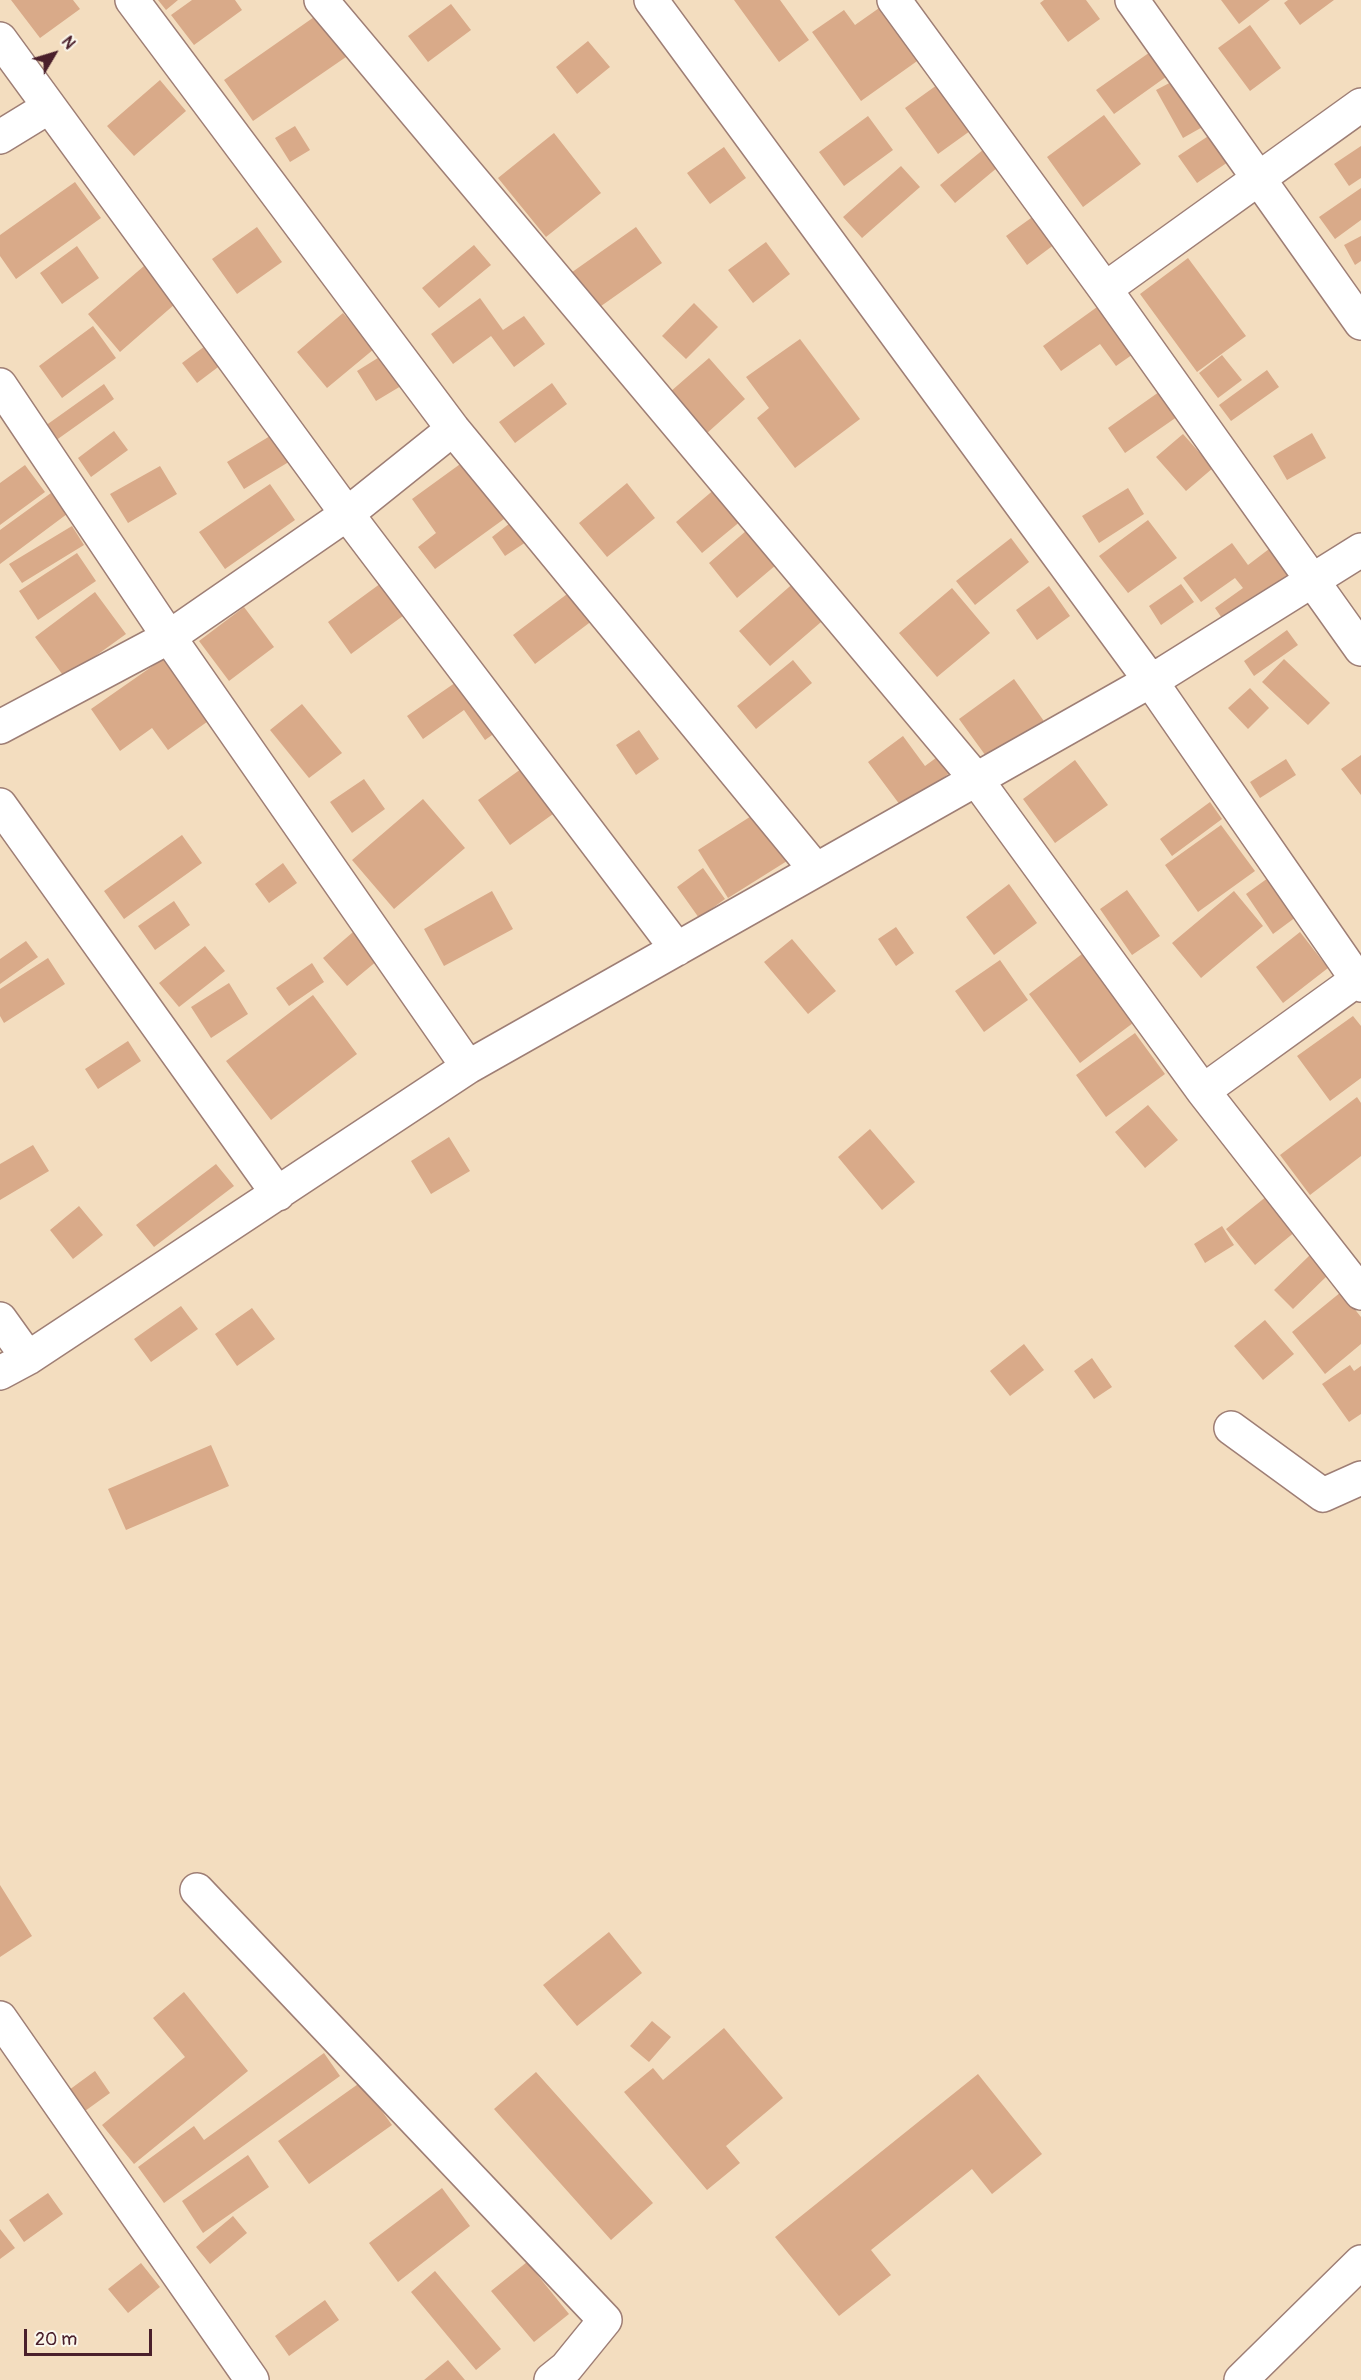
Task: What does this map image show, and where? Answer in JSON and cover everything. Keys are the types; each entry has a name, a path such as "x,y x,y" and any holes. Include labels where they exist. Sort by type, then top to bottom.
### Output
{"street":[{"path":"132,0 453,429 816,870"},
{"path":"321,0 976,779 1203,1091 1361,1293"},
{"path":"651,0 1150,680 1360,980 1203,1091"},
{"path":"894,0 1105,289 1361,650"},
{"path":"1132,0 1361,323"},
{"path":"0,39 347,514 677,949"},
{"path":"1105,289 1361,105"},
{"path":"0,137 49,107"},
{"path":"0,385 169,638 468,1067"},
{"path":"0,727 169,638 347,514 453,429"},
{"path":"0,1319 14,1366 468,1067 1150,680 1361,550"},
{"path":"0,805 278,1194"},
{"path":"1231,1428 1323,1495 1361,1478"},
{"path":"197,1890 604,2320 566,2368 551,2380"},
{"path":"0,2018 252,2380"},
{"path":"1241,2380 1361,2262"}],"building":[{"path":"11,0 73,0 80,9 40,38"},
{"path":"158,0 178,0 166,10"},
{"path":"192,0 235,0 242,10 194,45 171,15"},
{"path":"734,0 780,0 809,40 779,62"},
{"path":"1044,0 1086,0 1100,19 1068,42 1040,3"},
{"path":"1221,0 1270,0 1239,24"},
{"path":"1288,0 1334,0 1300,25 1284,3"},
{"path":"451,4 471,30 428,62 408,36"},
{"path":"882,6 920,59 861,101 812,32 844,10 855,25"},
{"path":"317,15 346,57 253,121 224,80"},
{"path":"1250,25 1281,68 1250,91 1218,48"},
{"path":"588,41 610,67 577,94 556,67"},
{"path":"1153,50 1170,74 1114,114 1096,90"},
{"path":"1179,78 1206,125 1183,138 1156,90"},
{"path":"160,80 186,111 134,156 107,126"},
{"path":"937,85 970,131 938,154 905,108"},
{"path":"1104,115 1141,164 1083,207 1047,157"},
{"path":"868,116 893,150 844,186 819,152"},
{"path":"295,126 310,150 290,162 275,138"},
{"path":"1216,131 1234,158 1197,183 1178,156"},
{"path":"554,133 601,193 546,237 498,178"},
{"path":"1361,146 1361,178 1349,186 1334,164"},
{"path":"724,147 746,178 710,204 687,173"},
{"path":"984,149 998,167 955,203 940,185"},
{"path":"901,166 920,187 862,238 843,217"},
{"path":"75,182 101,218 16,279 0,256 0,235"},
{"path":"1361,188 1361,220 1335,239 1319,217"},
{"path":"1038,213 1059,241 1027,265 1006,236"},
{"path":"257,227 282,262 237,294 212,259"},
{"path":"636,227 662,263 594,311 568,275"},
{"path":"1361,236 1361,261 1355,265 1344,245"},
{"path":"766,242 790,274 753,303 728,270"},
{"path":"474,245 491,265 439,308 422,288"},
{"path":"77,246 99,278 62,304 40,273"},
{"path":"1188,258 1246,336 1197,372 1140,294"},
{"path":"151,260 183,297 120,352 88,314"},
{"path":"480,298 503,330 524,316 545,344 514,367 491,336 453,364 431,334"},
{"path":"1104,302 1139,350 1116,366 1100,344 1061,371 1043,346"},
{"path":"694,303 718,327 686,359 662,336"},
{"path":"343,313 374,349 327,388 297,352"},
{"path":"93,326 116,358 62,398 39,366"},
{"path":"216,338 230,358 197,383 182,363"},
{"path":"800,339 860,419 795,468 757,418 769,408 746,377"},
{"path":"1222,355 1242,380 1218,398 1199,373"},
{"path":"381,356 401,386 376,401 357,371"},
{"path":"709,358 745,399 706,434 670,392"},
{"path":"1267,370 1279,387 1231,421 1219,405"},
{"path":"552,383 567,404 515,443 499,422"},
{"path":"104,384 114,399 55,441 45,426"},
{"path":"1166,387 1184,412 1125,453 1108,428"},
{"path":"114,431 128,450 91,477 78,458"},
{"path":"275,433 292,460 244,489 227,462"},
{"path":"1312,433 1326,458 1287,480 1273,456"},
{"path":"1183,434 1213,468 1186,491 1156,457"},
{"path":"463,462 504,519 435,569 418,547 436,533 412,499"},
{"path":"25,465 45,492 0,525 0,483"},
{"path":"160,466 177,494 128,523 110,494"},
{"path":"627,483 655,518 607,557 579,523"},
{"path":"270,484 295,520 225,569 199,532"},
{"path":"716,488 742,520 702,553 676,522"},
{"path":"1128,488 1144,514 1099,543 1082,516"},
{"path":"51,493 67,514 0,564 0,530"},
{"path":"514,520 529,540 505,556 492,537"},
{"path":"1148,520 1177,558 1128,593 1099,556"},
{"path":"754,524 783,559 737,598 709,563"},
{"path":"72,526 84,545 22,583 9,564"},
{"path":"1011,538 1029,562 975,605 956,581"},
{"path":"1232,543 1248,565 1269,549 1292,580 1228,627 1215,608 1243,588 1235,578 1201,602 1183,578"},
{"path":"77,553 96,581 38,620 19,591"},
{"path":"388,578 411,610 351,654 328,622"},
{"path":"797,580 828,616 770,666 739,631"},
{"path":"1181,584 1194,602 1161,625 1149,606"},
{"path":"1049,586 1070,616 1037,640 1016,610"},
{"path":"575,588 597,617 535,664 513,635"},
{"path":"952,588 990,633 937,677 899,633"},
{"path":"95,592 126,634 65,678 35,637"},
{"path":"244,607 274,647 229,681 199,641"},
{"path":"1287,630 1298,645 1254,676 1244,661"},
{"path":"167,656 211,719 168,750 152,728 120,751 91,709"},
{"path":"1284,659 1330,703 1308,725 1262,682"},
{"path":"793,660 812,683 756,729 737,706"},
{"path":"465,676 502,728 485,740 464,710 423,739 407,716"},
{"path":"1014,679 1046,724 991,763 959,719"},
{"path":"1250,688 1269,708 1248,729 1228,708"},
{"path":"302,704 342,753 309,778 270,730"},
{"path":"639,730 659,759 636,775 616,745"},
{"path":"903,736 925,766 944,752 956,768 903,809 868,762"},
{"path":"1361,755 1361,795 1341,769"},
{"path":"1286,759 1296,775 1260,798 1250,782"},
{"path":"1075,760 1108,805 1055,843 1023,799"},
{"path":"521,769 553,814 510,845 478,800"},
{"path":"364,779 385,809 352,833 330,802"},
{"path":"423,799 465,848 394,909 352,860"},
{"path":"1210,802 1222,819 1172,856 1160,839"},
{"path":"756,813 787,861 728,898 698,850"},
{"path":"1221,825 1255,871 1198,912 1165,865"},
{"path":"182,835 202,863 124,919 104,891"},
{"path":"283,863 297,883 269,903 255,884"},
{"path":"703,868 725,899 699,918 677,887"},
{"path":"1268,878 1296,917 1273,934 1246,894"},
{"path":"1009,884 1037,923 994,955 966,917"},
{"path":"1127,890 1160,936 1132,955 1100,909"},
{"path":"492,891 513,929 444,966 424,929"},
{"path":"1234,891 1263,926 1201,978 1172,943"},
{"path":"174,901 190,925 155,950 138,926"},
{"path":"360,926 384,955 347,986 323,958"},
{"path":"896,927 914,953 896,966 878,939"},
{"path":"1300,932 1328,968 1283,1003 1256,967"},
{"path":"792,939 836,991 808,1014 764,962"},
{"path":"26,941 38,957 0,984 0,959"},
{"path":"205,946 225,971 179,1007 159,983"},
{"path":"1082,954 1133,1023 1080,1063 1029,994"},
{"path":"48,958 65,984 4,1023 0,1016 0,989"},
{"path":"1000,960 1028,1000 984,1032 955,991"},
{"path":"312,963 324,982 289,1006 276,988"},
{"path":"229,983 248,1014 211,1038 191,1007"},
{"path":"313,995 357,1054 271,1120 226,1061"},
{"path":"1353,1016 1361,1026 1361,1078 1330,1101 1297,1056"},
{"path":"1135,1033 1165,1074 1106,1117 1076,1075"},
{"path":"128,1041 141,1061 98,1089 85,1069"},
{"path":"1357,1097 1361,1103 1361,1156 1310,1195 1280,1155"},
{"path":"1148,1105 1178,1140 1145,1168 1115,1132"},
{"path":"870,1129 915,1182 882,1210 838,1157"},
{"path":"449,1137 470,1171 431,1194 411,1161"},
{"path":"33,1145 49,1171 0,1200 0,1164"},
{"path":"216,1164 234,1186 154,1247 136,1225"},
{"path":"1267,1196 1296,1231 1255,1265 1226,1229"},
{"path":"79,1206 103,1235 73,1259 50,1230"},
{"path":"1222,1226 1234,1245 1205,1263 1194,1244"},
{"path":"1310,1255 1329,1274 1293,1309 1274,1290"},
{"path":"1341,1292 1361,1317 1361,1344 1325,1374 1292,1332"},
{"path":"181,1306 198,1329 151,1362 134,1339"},
{"path":"252,1308 275,1339 237,1366 215,1334"},
{"path":"1265,1320 1294,1354 1263,1380 1234,1346"},
{"path":"1024,1344 1044,1370 1010,1396 990,1371"},
{"path":"1092,1358 1112,1387 1094,1399 1074,1371"},
{"path":"1350,1365 1354,1371 1361,1366 1361,1414 1349,1422 1322,1384"},
{"path":"211,1445 229,1486 126,1530 108,1489"},
{"path":"0,1885 32,1936 0,1957"},
{"path":"609,1932 642,1973 577,2026 543,1985"},
{"path":"184,1992 248,2071 134,2164 102,2125 185,2057 153,2018"},
{"path":"652,2021 671,2037 649,2062 630,2046"},
{"path":"724,2028 783,2098 726,2146 740,2163 707,2190 624,2092 653,2068 663,2080"},
{"path":"324,2053 340,2076 164,2203 138,2167 194,2126 204,2140"},
{"path":"95,2071 110,2093 85,2111 69,2090"},
{"path":"536,2072 653,2203 611,2240 494,2109"},
{"path":"978,2074 1042,2154 992,2194 972,2169 871,2250 891,2275 839,2316 775,2237"},
{"path":"361,2082 392,2125 309,2184 278,2141"},
{"path":"248,2155 269,2187 203,2233 182,2201"},
{"path":"442,2188 470,2226 398,2282 369,2243"},
{"path":"48,2193 63,2214 24,2242 9,2220"},
{"path":"233,2216 247,2233 210,2264 196,2247"},
{"path":"0,2229 15,2248 0,2259"},
{"path":"527,2262 569,2314 534,2342 491,2291"},
{"path":"141,2263 160,2287 128,2313 108,2289"},
{"path":"435,2271 501,2349 476,2370 411,2292"},
{"path":"325,2300 339,2320 289,2356 275,2336"},
{"path":"448,2360 465,2380 424,2380"}]}
